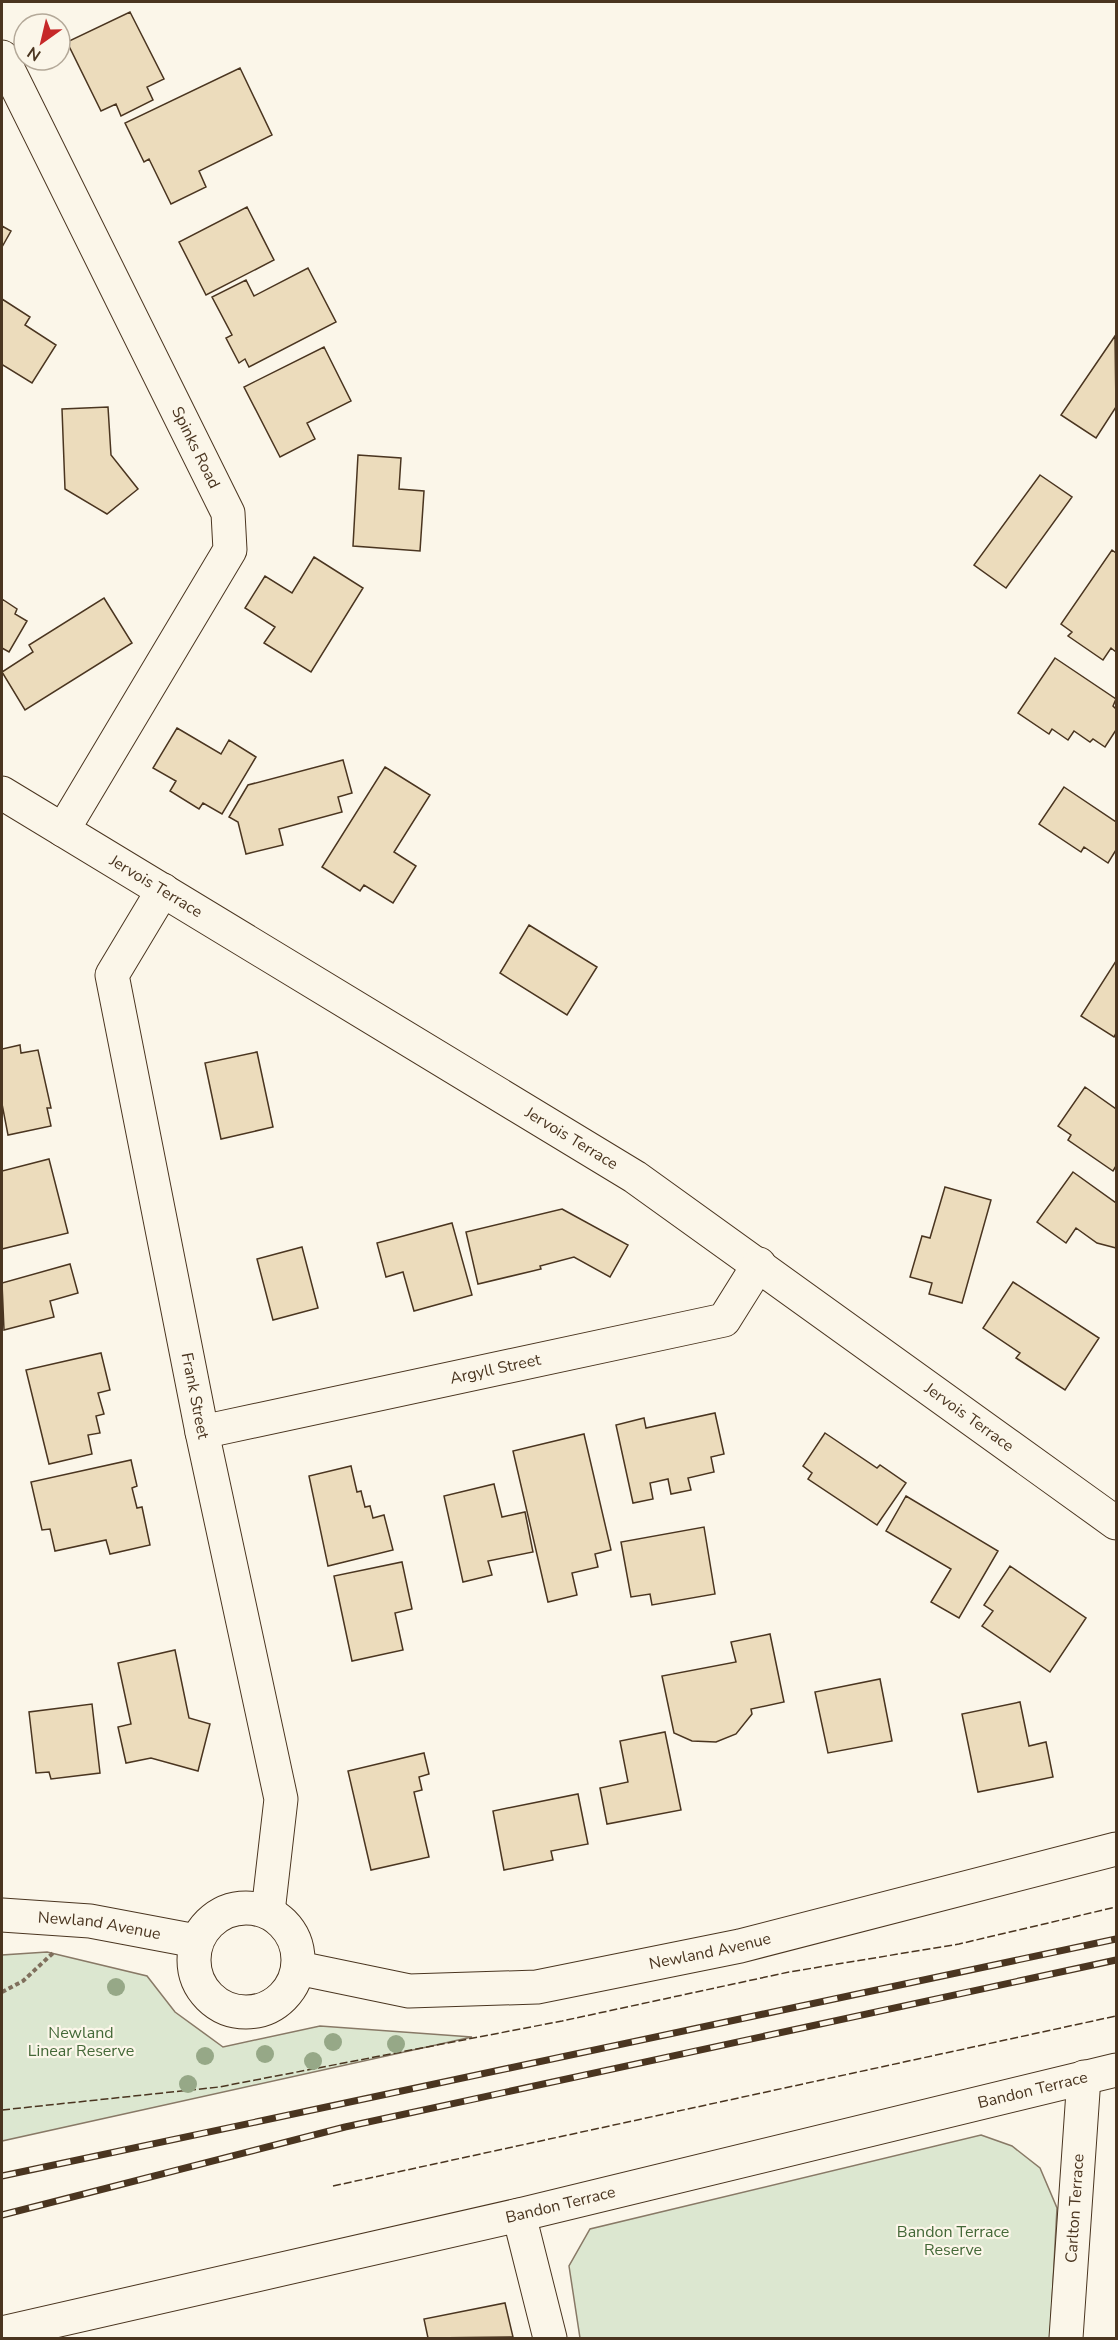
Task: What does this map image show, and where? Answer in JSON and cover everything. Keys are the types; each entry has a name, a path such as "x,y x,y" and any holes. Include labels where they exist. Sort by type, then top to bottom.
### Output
{"street":[{"name":"Spinks Road","path":"2,57 228,513 230,550 63,830"},
{"name":"Jervois Terrace","path":"2,793 635,1177 1114,1517"},
{"name":"Frank Street","path":"163,890 112,975 202,1432 281,1799 268,1912"},
{"name":"Argyll Street","path":"202,1432 724,1320 759,1264"},
{"name":"Newland Avenue","path":"298,1968 409,1991 537,1987 740,1946 1116,1848"},
{"path":"251,1907 268,1912 282,1922 292,1935 298,1951 298,1968 293,1985 275,2004 250,2013 232,2011 217,2003 204,1992 196,1976 193,1959 196,1941 205,1926 218,1915 234,1908 251,1907"},
{"name":"Newland Avenue","path":"2,1915 81,1921 196,1941"},
{"name":"Bandon Terrace","path":"2,2333 519,2215 1116,2070"},
{"name":"Carlton Terrace","path":"1066,2338 1084,2077"},
{"path":"519,2215 550,2338"}],"path":[{"path":"2,1992 23,1981 48,1959 81,1921"}],"green space":[{"name":"Newland Linear Reserve","path":"47,1952 147,1976 175,2012 223,2047 320,2026 472,2037 2,2141 2,1955"},
{"name":"Bandon Terrace Reserve","path":"981,2135 1012,2146 1040,2168 1057,2208 1050,2338 580,2338 569,2266 590,2229"}],"building":[{"path":"130,12 164,79 147,87 153,100 121,116 116,104 101,111 72,52 72,40"},
{"path":"240,68 272,135 199,171 206,187 171,204 149,159 144,162 125,123"},
{"path":"247,207 274,260 206,295 179,242"},
{"path":"2,226 11,231 2,247"},
{"path":"308,268 336,322 249,367 245,359 239,363 226,338 232,335 212,297 246,280 254,296"},
{"path":"2,299 30,317 25,325 56,345 32,383 3,365 2,367"},
{"path":"1115,336 1116,407 1096,438 1061,415"},
{"path":"324,347 351,401 307,423 315,439 280,457 244,387"},
{"path":"108,407 111,455 138,489 107,514 65,489 62,409"},
{"path":"358,455 401,458 399,489 424,491 420,551 353,546"},
{"path":"1040,475 1072,497 1006,588 974,565"},
{"path":"1112,550 1116,553 1116,652 1111,648 1103,660 1068,636 1072,632 1061,624"},
{"path":"314,557 363,588 311,672 264,643 275,627 245,608 265,576 292,593"},
{"path":"104,598 132,643 25,710 2,672 33,652 29,645"},
{"path":"2,599 17,609 15,614 27,621 9,652 2,648"},
{"path":"1055,658 1116,699 1113,706 1116,709 1116,730 1105,747 1093,739 1090,742 1074,731 1068,740 1052,729 1049,734 1018,713"},
{"path":"177,728 221,754 229,740 256,757 222,814 203,803 199,809 170,791 176,781 153,768"},
{"path":"343,760 352,793 338,797 342,812 279,829 283,845 246,854 238,822 229,817 248,785"},
{"path":"385,767 430,795 394,852 416,866 393,903 364,885 360,891 322,867"},
{"path":"1064,787 1116,822 1116,850 1108,863 1084,847 1081,852 1039,824"},
{"path":"529,925 597,967 567,1015 500,973"},
{"path":"1116,961 1116,1033 1114,1037 1081,1016"},
{"path":"20,1045 21,1053 38,1050 51,1108 47,1108 51,1126 8,1135 2,1104 2,1049"},
{"path":"257,1052 273,1127 221,1139 205,1063"},
{"path":"1085,1087 1116,1109 1116,1166 1113,1171 1068,1140 1071,1135 1058,1126"},
{"path":"49,1159 68,1233 2,1249 2,1171"},
{"path":"1073,1172 1116,1203 1116,1248 1097,1243 1076,1228 1066,1243 1037,1222"},
{"path":"945,1187 991,1200 962,1303 929,1294 932,1283 910,1277 922,1236 930,1238"},
{"path":"562,1209 628,1245 610,1277 574,1257 540,1266 541,1269 478,1284 466,1232"},
{"path":"452,1223 472,1295 414,1311 403,1272 386,1277 377,1243"},
{"path":"302,1247 318,1308 273,1320 257,1259"},
{"path":"70,1264 78,1293 50,1301 54,1317 4,1330 2,1283"},
{"path":"1013,1282 1099,1338 1065,1390 1016,1358 1020,1353 983,1328"},
{"path":"101,1353 110,1390 98,1393 104,1414 96,1416 100,1433 88,1435 92,1454 49,1464 26,1370"},
{"path":"715,1413 724,1454 711,1457 714,1472 688,1478 691,1490 671,1494 668,1479 650,1483 653,1499 633,1503 616,1425 644,1418 646,1428"},
{"path":"825,1433 877,1468 880,1465 906,1483 877,1525 808,1479 812,1473 803,1466"},
{"path":"584,1434 611,1550 595,1554 598,1567 572,1573 577,1595 548,1602 513,1451"},
{"path":"131,1460 137,1486 132,1488 137,1508 142,1507 150,1545 110,1554 106,1540 55,1551 50,1529 42,1530 31,1482"},
{"path":"351,1466 357,1492 361,1491 365,1507 370,1506 373,1518 384,1515 393,1550 328,1566 309,1476"},
{"path":"494,1484 502,1517 525,1512 533,1552 488,1561 492,1575 463,1582 444,1496"},
{"path":"906,1496 998,1551 959,1618 931,1602 951,1569 886,1531"},
{"path":"704,1527 715,1594 652,1605 650,1594 631,1597 621,1542"},
{"path":"402,1562 412,1609 395,1613 403,1650 352,1661 334,1576"},
{"path":"1010,1566 1086,1618 1050,1672 982,1626 993,1611 984,1605"},
{"path":"770,1634 784,1702 751,1709 752,1714 736,1734 716,1742 692,1741 674,1733 662,1676 736,1662 731,1642"},
{"path":"175,1650 189,1718 210,1724 198,1771 151,1758 126,1763 118,1727 131,1724 118,1663"},
{"path":"880,1679 892,1741 828,1753 815,1692"},
{"path":"1020,1702 1029,1746 1046,1742 1053,1777 978,1792 962,1714"},
{"path":"92,1704 100,1773 51,1779 49,1772 36,1773 29,1712"},
{"path":"665,1732 681,1810 607,1824 600,1788 628,1782 620,1741"},
{"path":"424,1753 429,1774 419,1777 422,1790 414,1792 429,1857 371,1870 348,1771"},
{"path":"578,1794 588,1844 551,1851 553,1860 504,1870 493,1811"},
{"path":"505,2303 513,2337 428,2338 424,2319"}],"railway":[{"path":"2,2176 1116,1939"},
{"path":"2,2215 345,2127 1116,1960"}],"fence":[{"path":"2,2110 219,2087 562,2021 789,1972 959,1944 1116,1907"},
{"path":"333,2186 1116,2016"}]}
